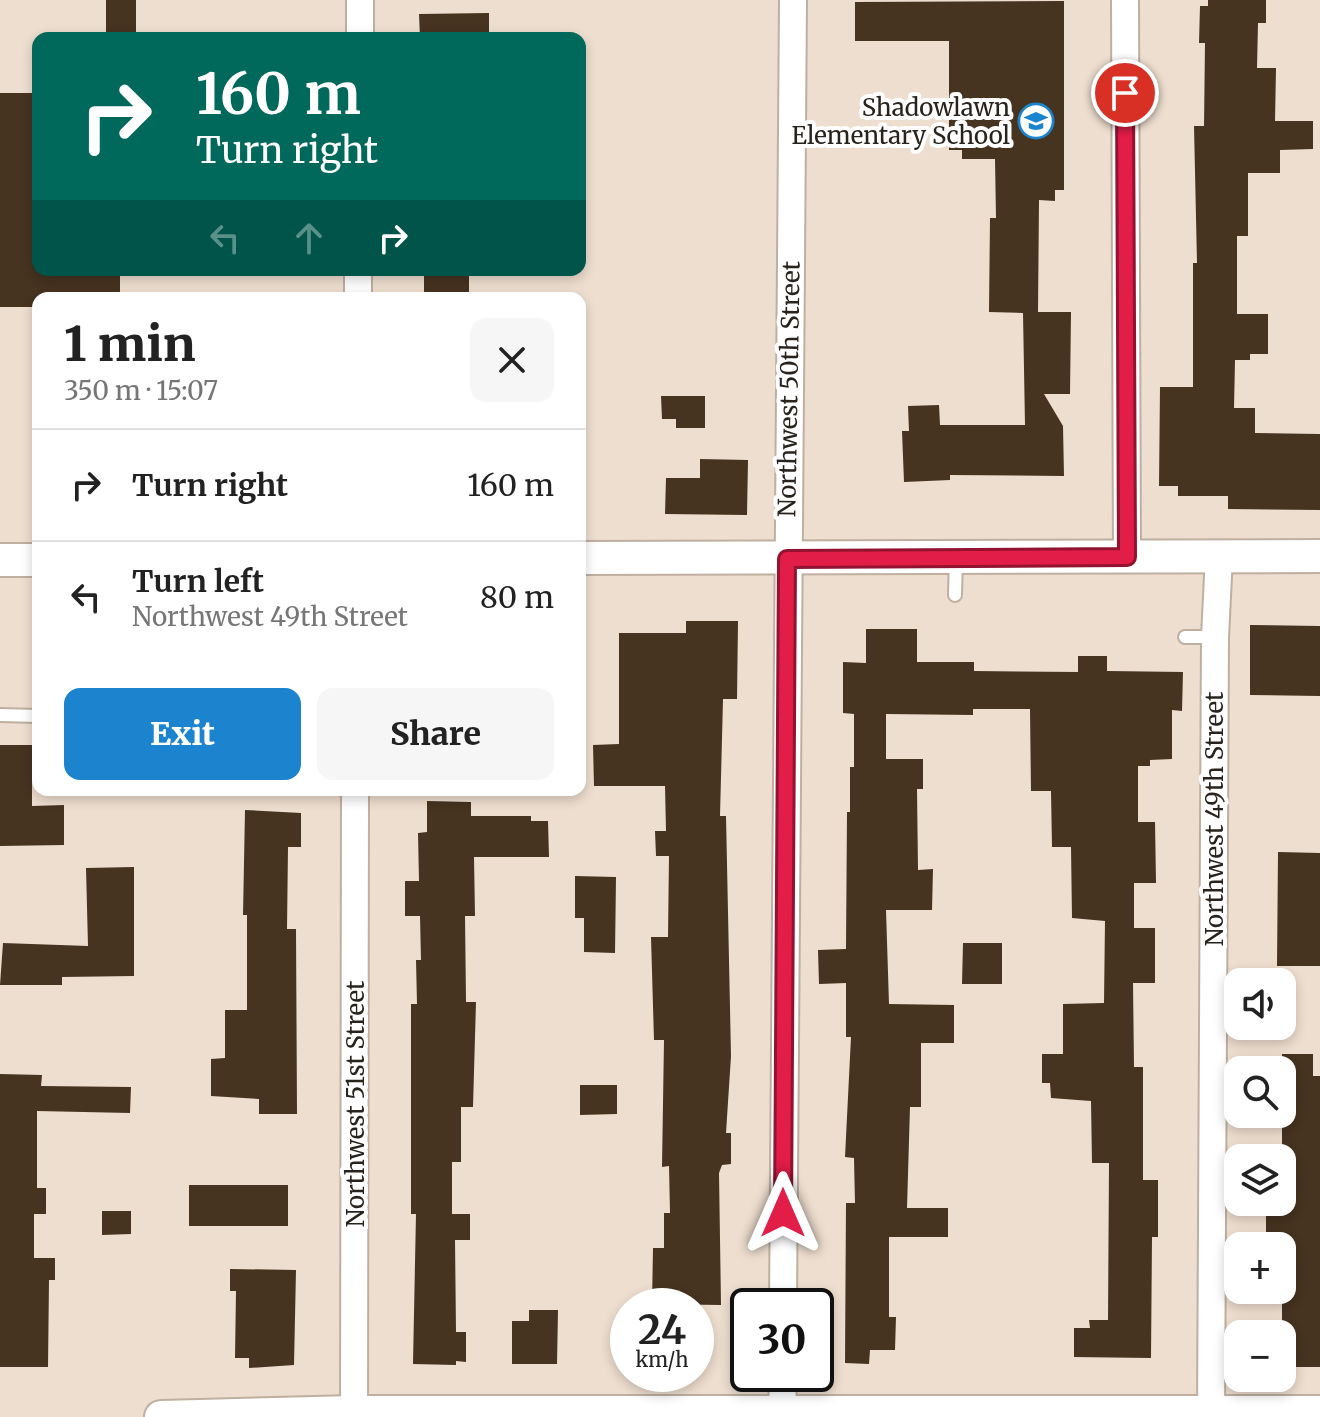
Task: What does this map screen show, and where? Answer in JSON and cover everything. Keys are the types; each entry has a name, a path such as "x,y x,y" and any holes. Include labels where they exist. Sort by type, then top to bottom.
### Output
{"street":[{"path":"360,0 360,32"},
{"name":"Northwest 50th Street","path":"783,1288 793,0"},
{"path":"1125,0 1127,557"},
{"name":"Northwest 49th Street","path":"1211,1414 1215,637 1219,556"},
{"path":"586,558 1320,556"},
{"path":"0,560 32,560"},
{"name":"Northwest 51st Street","path":"354,1415 355,796"},
{"path":"782,1415 783,1392"},
{"path":"161,1417 1320,1412"}],"lane":[{"path":"955,595 956,557"},
{"path":"1185,637 1215,637"},
{"path":"0,715 32,716"}],"building":[{"path":"106,0 136,0 136,32 106,32"},
{"path":"1208,0 1266,0 1266,23 1258,23 1257,68 1276,68 1275,121 1313,121 1313,149 1280,150 1280,173 1248,173 1248,236 1237,236 1237,314 1268,314 1268,354 1250,354 1250,360 1235,360 1234,408 1255,408 1255,433 1320,434 1320,510 1228,509 1228,496 1178,496 1178,486 1159,486 1160,387 1193,387 1193,263 1197,263 1194,126 1204,126 1205,43 1199,43 1200,6 1208,6"},
{"path":"1064,1 1064,190 1055,190 1055,201 1039,200 1038,312 1071,312 1070,394 1044,394 1063,426 1064,476 950,475 950,480 904,482 902,431 909,431 908,406 939,405 940,425 1025,425 1023,313 989,312 990,218 996,218 995,159 962,159 962,150 949,150 949,41 855,41 855,2"},
{"path":"489,13 489,32 420,32 419,14"},
{"path":"0,93 32,93 32,276 120,276 120,292 32,292 32,307 0,307"},
{"path":"424,276 469,276 469,292 424,292"},
{"path":"661,396 705,396 705,428 676,428 676,419 662,419"},
{"path":"700,459 748,460 747,515 665,514 666,478 700,478"},
{"path":"686,621 738,621 737,699 723,699 720,816 726,816 731,1056 726,1133 731,1133 731,1164 722,1165 719,1173 721,1305 714,1305 714,1288 652,1288 653,1248 664,1248 664,1213 670,1213 669,1166 662,1167 664,1040 654,1040 651,937 668,937 669,856 656,856 655,831 666,831 665,786 594,786 593,745 619,744 619,633 686,633"},
{"path":"1250,625 1320,626 1320,696 1250,695"},
{"path":"866,629 917,629 917,662 974,662 974,671 1078,672 1078,656 1107,656 1107,671 1183,672 1182,711 1172,710 1172,759 1150,760 1150,766 1138,766 1138,822 1155,822 1156,883 1134,883 1134,928 1155,928 1155,983 1133,983 1134,1067 1143,1067 1143,1180 1158,1180 1158,1237 1152,1237 1151,1358 1074,1357 1074,1328 1090,1328 1089,1320 1108,1320 1109,1163 1092,1163 1091,1101 1051,1098 1050,1083 1042,1083 1042,1054 1063,1054 1063,1004 1104,1003 1105,921 1072,918 1071,847 1052,847 1051,791 1031,791 1030,709 973,709 973,715 886,714 886,759 923,759 923,789 917,789 918,870 933,869 932,910 886,910 889,1004 954,1005 954,1043 921,1043 921,1107 910,1107 907,1208 948,1208 948,1237 889,1237 889,1317 896,1317 895,1350 870,1350 869,1364 845,1363 846,1203 855,1203 854,1158 845,1157 851,1037 846,1037 846,983 819,984 818,950 846,949 847,812 850,812 850,767 854,767 854,714 843,713 843,662 866,663"},
{"path":"0,745 32,745 32,806 64,805 64,845 0,846"},
{"path":"427,801 471,802 471,816 531,816 531,821 548,821 549,857 474,857 475,916 465,916 466,1002 476,1002 473,1107 461,1107 461,1162 452,1162 452,1214 470,1214 470,1240 455,1240 456,1332 466,1332 466,1362 456,1361 456,1365 413,1364 416,1214 411,1214 411,1004 417,1004 416,960 421,960 420,916 405,916 405,881 419,881 418,833 427,832"},
{"path":"245,810 301,813 301,847 288,847 287,929 296,929 297,1114 259,1114 259,1099 211,1096 211,1059 225,1058 225,1010 247,1010 247,915 243,915"},
{"path":"1278,852 1320,853 1320,966 1277,966"},
{"path":"134,867 134,976 62,977 62,985 0,985 3,943 88,946 86,868"},
{"path":"575,876 616,877 615,953 584,952 584,918 575,918"},
{"path":"963,943 1002,943 1002,984 962,984"},
{"path":"1313,1054 1313,1076 1320,1076 1320,1367 1296,1367 1296,1320 1282,1320 1282,1304 1296,1304 1296,1232 1266,1232 1266,1216 1296,1216 1296,1144 1282,1144 1282,1128 1296,1128 1296,1056 1282,1056"},
{"path":"0,1074 42,1075 41,1086 131,1087 130,1113 37,1111 37,1188 46,1188 46,1214 34,1214 34,1258 55,1258 55,1280 49,1280 48,1367 0,1367"},
{"path":"580,1085 617,1085 617,1114 580,1115"},
{"path":"189,1185 288,1185 288,1226 189,1226"},
{"path":"102,1211 131,1211 131,1234 102,1235"},
{"path":"230,1269 296,1270 294,1365 249,1368 249,1358 235,1358 236,1291 230,1291"},
{"path":"529,1310 558,1310 557,1364 512,1364 512,1321 529,1321"}],"place":[{"name":"Shadowlawn Elementary School","path":"1036,121"}],"route":[{"path":"783,1213 787,559 1127,557 1125,93"}]}
